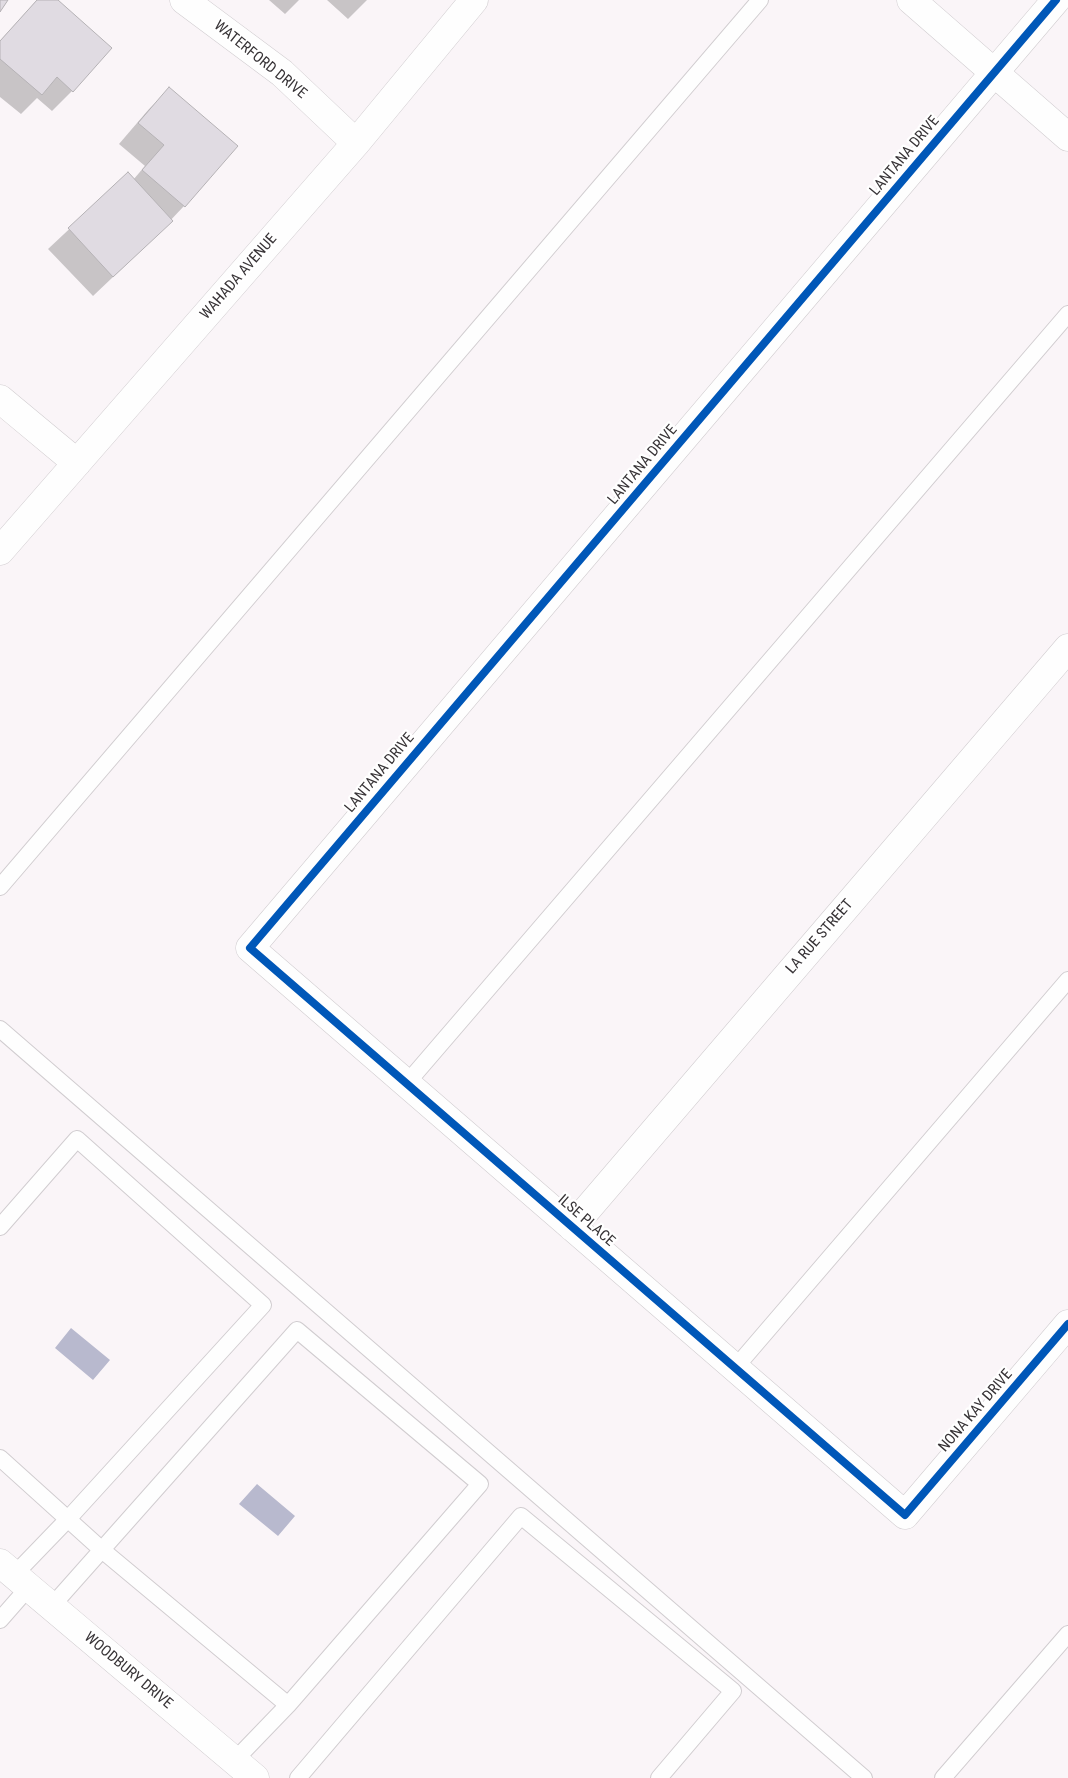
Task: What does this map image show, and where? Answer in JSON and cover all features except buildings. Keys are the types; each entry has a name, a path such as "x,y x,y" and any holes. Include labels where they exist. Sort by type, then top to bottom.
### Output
{"street":[{"name":"WATERFORD DRIVE","path":"184,0 282,73 356,143"},
{"name":"WAHADA AVENUE","path":"0,551 356,143 474,0"},
{"path":"911,0 1068,137"},
{"name":"LANTANA DRIVE","path":"250,948 1056,0"},
{"path":"0,399 76,463"},
{"name":"LA RUE STREET","path":"572,1227 1068,648"},
{"name":"ILSE PLACE","path":"250,948 905,1515"},
{"name":"NONA KAY DRIVE","path":"905,1515 1068,1324"},
{"name":"WOODBURY DRIVE","path":"14,1575 51,1608 256,1778"}],"lane":[{"path":"0,887 760,0"},
{"path":"407,1083 1068,314"},
{"path":"735,1368 1068,980"},
{"path":"0,1029 864,1778"},
{"path":"0,1227 76,1139 263,1305 68,1519 14,1575 0,1620"},
{"path":"51,1608 297,1330 480,1484 288,1705 235,1760"},
{"path":"0,1458 102,1550 288,1705"},
{"path":"298,1778 521,1516 734,1691 660,1778"},
{"path":"943,1778 1068,1634"}],"water":[{"path":"71,1328 110,1360 93,1380 55,1348"},
{"path":"257,1484 295,1516 278,1536 239,1504"}],"cycle path":[{"path":"1056,0 250,948 905,1515 1068,1324"}]}
